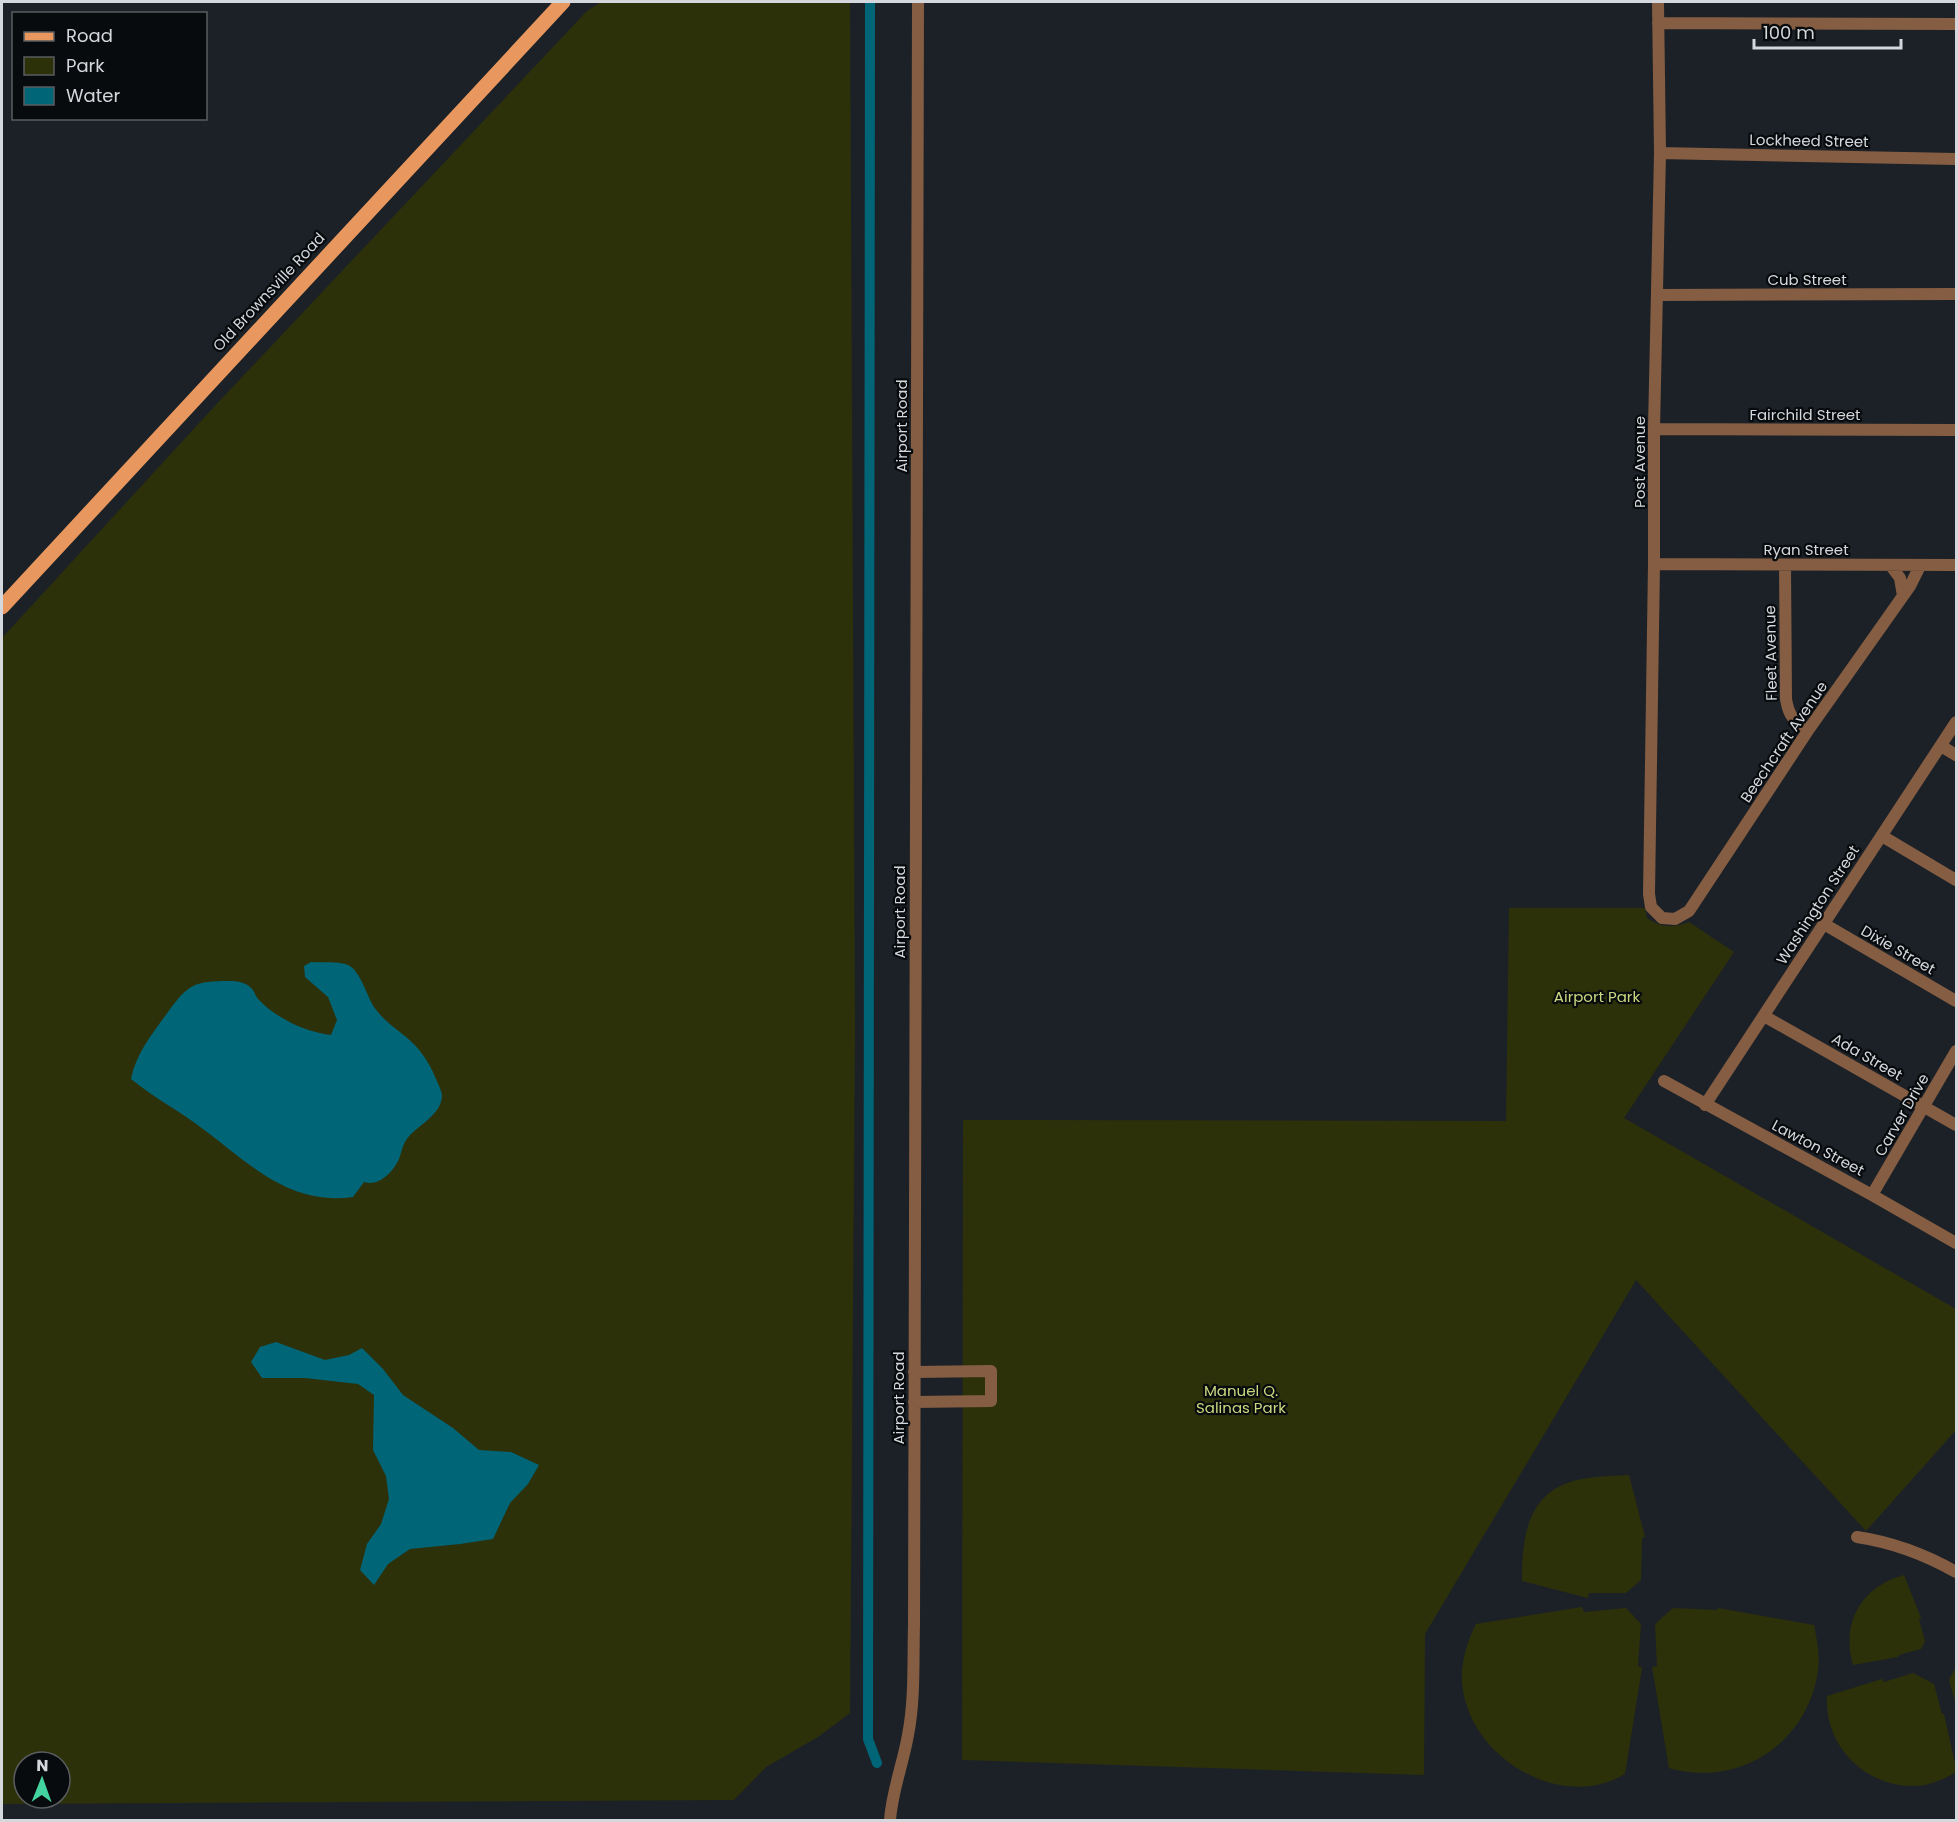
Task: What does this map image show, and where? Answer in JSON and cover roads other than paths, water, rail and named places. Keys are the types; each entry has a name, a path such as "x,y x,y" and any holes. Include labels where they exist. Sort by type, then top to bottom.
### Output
{"main road":[{"name":"Old Brownsville Road","path":"2,606 563,2"}],"street":[{"name":"Airport Road","path":"890,1821 895,1782 909,1733 913,1692 918,2"},
{"name":"Post Avenue","path":"1658,2 1660,153 1654,429 1649,894 1651,907 1662,918"},
{"path":"1658,22 1956,24"},
{"name":"Lockheed Street","path":"1660,153 1956,159"},
{"name":"Cub Street","path":"1657,295 1956,294"},
{"name":"Fairchild Street","path":"1654,429 1956,430"},
{"name":"Ryan Street","path":"1654,564 1956,565"},
{"name":"Fleet Avenue","path":"1785,565 1786,699 1788,711 1794,720 1809,729"},
{"path":"1891,566 1900,578 1903,596"},
{"name":"Beechcraft Avenue","path":"1662,918 1675,918 1689,911 1809,729 1903,596 1920,566"},
{"name":"Washington Street","path":"1705,1105 1956,722"},
{"path":"1941,746 1956,754"},
{"path":"1882,836 1956,880"},
{"name":"Dixie Street","path":"1824,924 1956,1001"},
{"name":"Ada Street","path":"1764,1016 1956,1125"},
{"name":"Carver Drive","path":"1872,1195 1956,1051"},
{"name":"Lawton Street","path":"1664,1081 1956,1243"},
{"path":"914,1371 991,1371 991,1401 914,1402"},
{"path":"1857,1537 1878,1540 1956,1572"}],"water":[{"path":"311,962 340,963 348,965 356,972 379,1014 423,1054 442,1094 437,1110 409,1136 399,1159 389,1173 375,1182 364,1182 353,1197 330,1198 309,1195 272,1180 131,1079 141,1052 157,1028 181,995 200,983 229,981 243,983 251,988 265,1006 282,1018 311,1031 331,1035 337,1020 328,997 305,977 304,966"},
{"path":"276,1342 325,1360 349,1355 362,1348 383,1369 403,1395 453,1428 479,1450 511,1452 539,1465 528,1484 510,1503 493,1539 410,1549 388,1564 374,1585 360,1570 367,1544 381,1524 389,1499 386,1476 373,1450 374,1395 358,1384 305,1378 262,1378 251,1362 260,1347"}],"waterway":[{"path":"870,2 868,1739 877,1763"}],"park label":[{"name":"Airport Park","path":"1597,997"},
{"name":"Manuel Q. Salinas Park","path":"1241,1400"}]}
